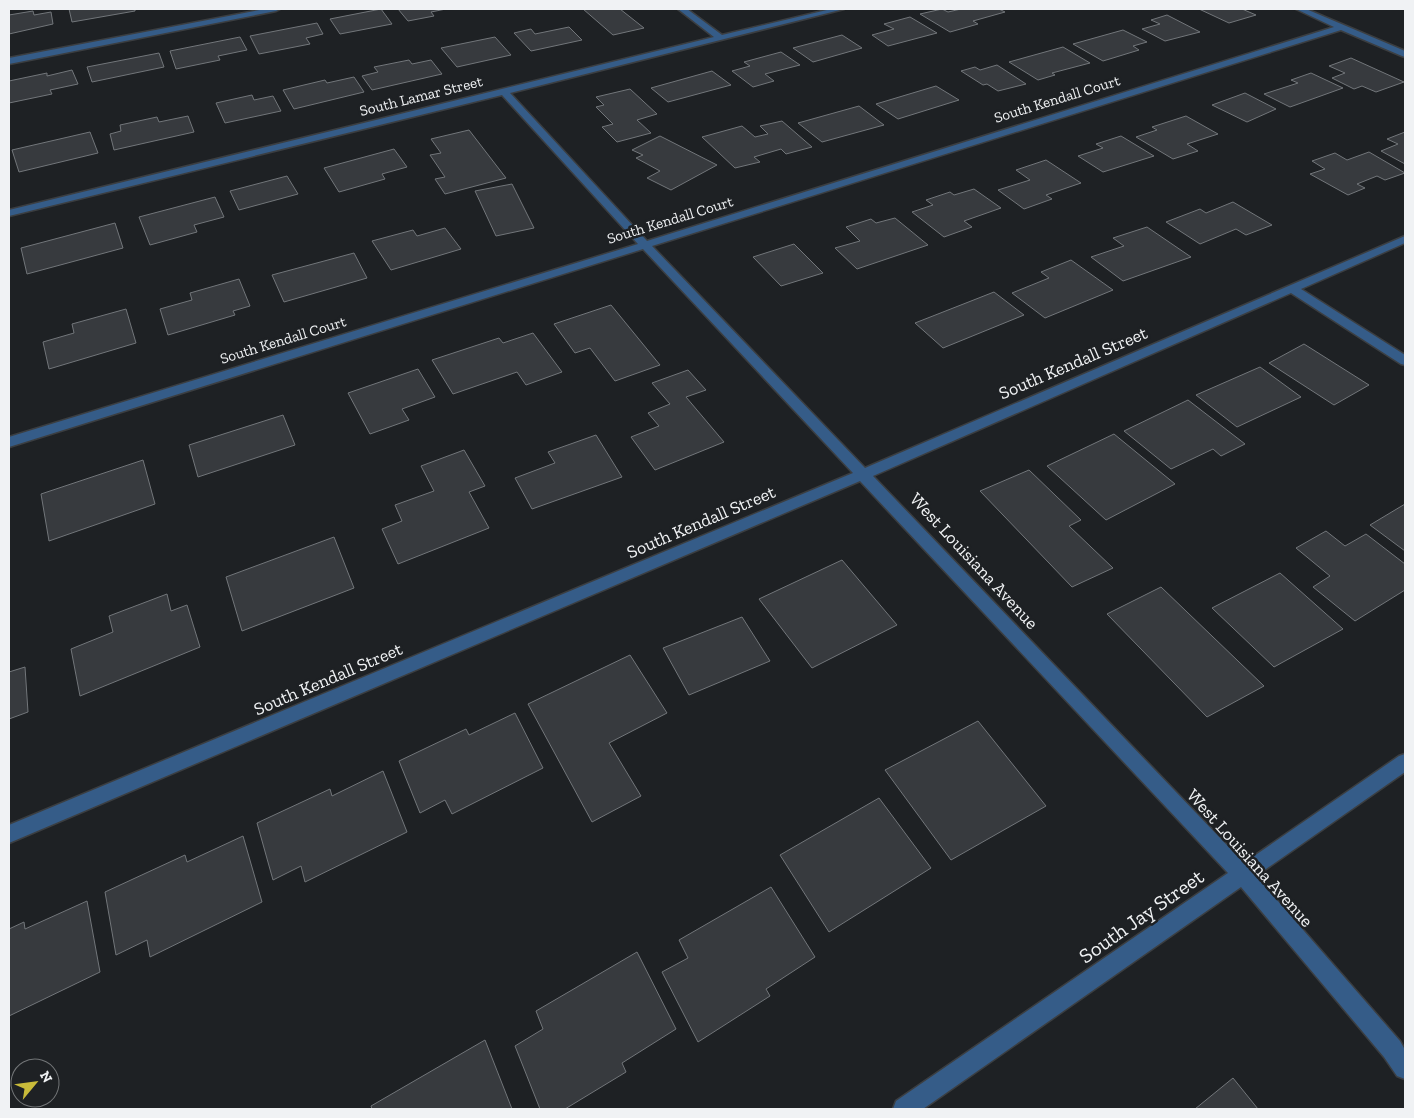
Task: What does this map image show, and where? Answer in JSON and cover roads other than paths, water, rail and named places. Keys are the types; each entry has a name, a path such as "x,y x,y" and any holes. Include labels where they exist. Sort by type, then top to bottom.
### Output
{"street":[{"path":"9,61 276,9"},
{"path":"682,9 720,38"},
{"name":"South Lamar Street","path":"9,212 840,9"},
{"path":"1300,9 1405,54"},
{"name":"South Kendall Court","path":"9,442 645,245 1341,26"},
{"name":"West Louisiana Avenue","path":"503,91 645,245 1243,876 1392,1049 1405,1068"},
{"name":"South Kendall Street","path":"9,834 864,474 1405,239"},
{"path":"1292,289 1405,361"},
{"name":"South Jay Street","path":"904,1109 1405,762"}]}
